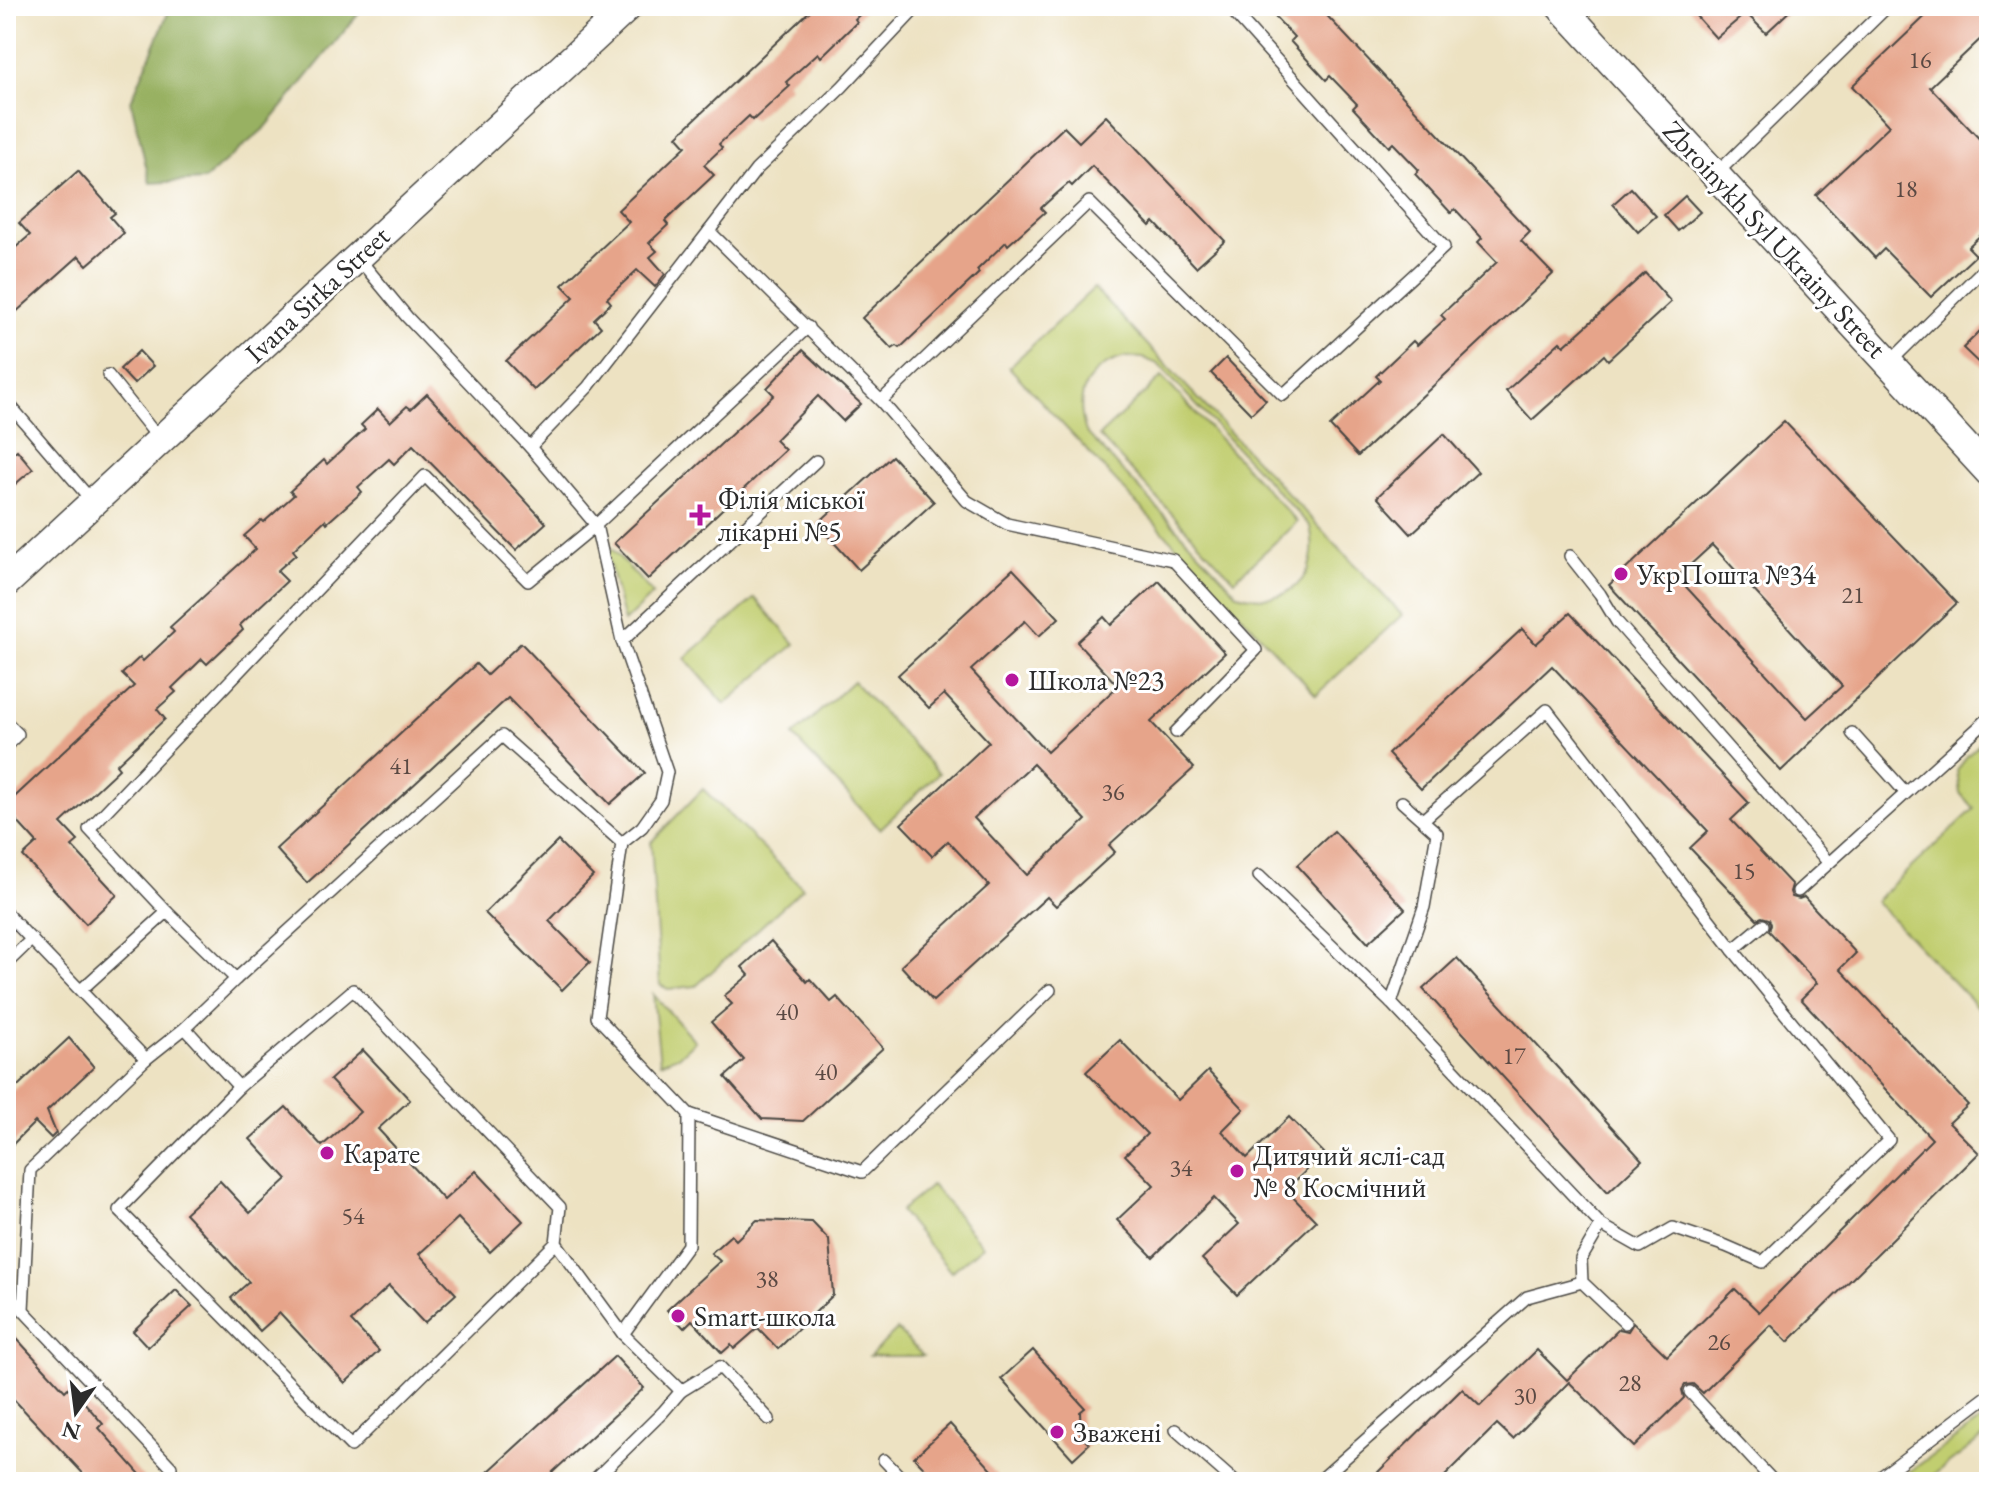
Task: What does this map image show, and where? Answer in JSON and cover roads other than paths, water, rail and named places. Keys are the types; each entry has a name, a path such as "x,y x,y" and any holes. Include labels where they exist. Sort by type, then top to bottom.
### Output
{"street":[{"name":"Ivana Sirka Street","path":"6,583 629,6"},
{"name":"Zbroinykh Syl Ukrainy Street","path":"1560,6 1989,472"}],"lane":[{"path":"530,447 588,387 756,170 842,87 918,6"},
{"path":"1715,174 1888,6"},
{"path":"881,401 1089,202 1283,395 1444,247 1231,7"},
{"path":"709,231 881,401 967,501 1007,524 1173,560 1256,650 1176,732"},
{"path":"358,257 407,317 530,447 596,525 622,641 667,772 661,800 642,827 622,843 597,1017 689,1114 862,1172 1050,990"},
{"path":"1889,364 1989,264"},
{"path":"236,979 89,829 425,476 528,581 596,525 808,327"},
{"path":"108,375 160,440"},
{"path":"6,381 8,403 93,502"},
{"path":"622,641 816,461"},
{"path":"1570,556 1617,622 1828,862"},
{"path":"1259,876 1391,1003 1601,1225 1640,1247 1673,1228 1763,1262 1889,1140 1733,950 1547,710 1424,819"},
{"path":"1798,891 1989,718"},
{"path":"6,722 18,734 6,746"},
{"path":"1852,733 1905,792"},
{"path":"171,1467 23,1310 30,1170 146,1059 185,1028 502,736 622,843"},
{"path":"1391,1003 1424,907 1437,833 1402,802"},
{"path":"82,989 167,912"},
{"path":"6,913 146,1059"},
{"path":"1733,950 1763,925"},
{"path":"6,964 32,939"},
{"path":"353,990 560,1207 556,1243 351,1446 119,1210 239,1087 353,990"},
{"path":"185,1028 239,1087"},
{"path":"623,1334 688,1245 689,1114"},
{"path":"1601,1225 1581,1259 1582,1282 1625,1323"},
{"path":"556,1243 623,1334 681,1391"},
{"path":"1318,1482 1527,1297 1582,1282"},
{"path":"592,1482 681,1391 720,1367 769,1419"},
{"path":"1690,1392 1774,1482"},
{"path":"1874,1482 1989,1395"},
{"path":"1176,1430 1235,1482"},
{"path":"884,1460 905,1482"}],"place":[{"name":"Філія міської лікарні №5","path":"700,515"},
{"name":"УкрПошта №34","path":"1621,574"},
{"name":"Школа №23","path":"1012,680"},
{"name":"Карате","path":"327,1153"},
{"name":"Дитячий яслі-сад № 8 Космічний","path":"1237,1171"},
{"name":"Smart-школа","path":"678,1316"},
{"name":"Зважені","path":"1057,1432"}]}
